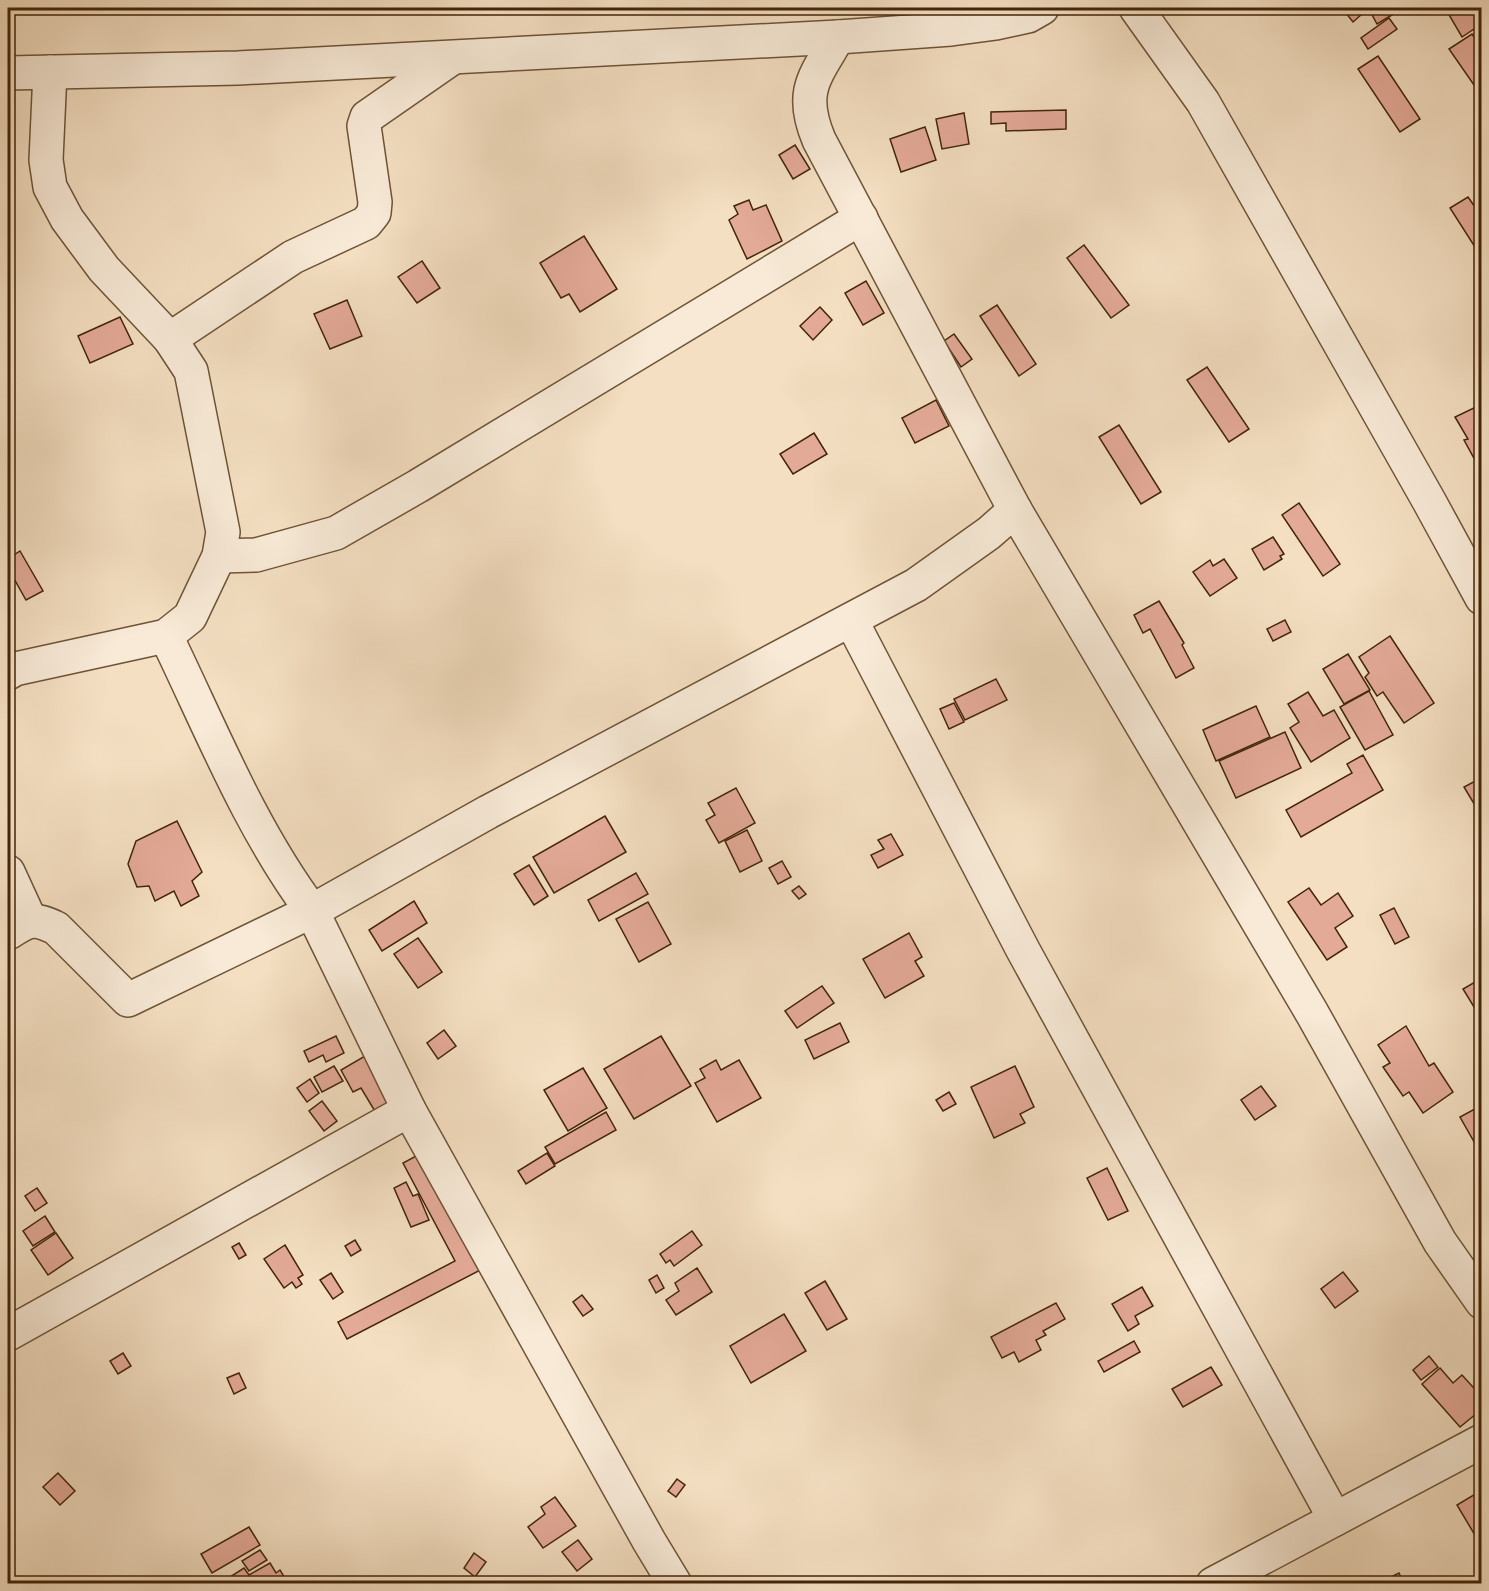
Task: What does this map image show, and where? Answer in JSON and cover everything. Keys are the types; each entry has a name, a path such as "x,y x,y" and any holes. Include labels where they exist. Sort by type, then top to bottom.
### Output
{"street":[{"path":"8,73 238,68 838,37 951,29 996,23 1028,16 1042,8"},
{"path":"1136,8 1203,102 1430,501 1482,598"},
{"path":"838,37 813,80 809,98 810,118 816,133 1015,510 1312,1013 1440,1242 1482,1302"},
{"path":"780,40 809,98"},
{"path":"170,339 292,257 366,223 374,213 375,202 364,126 368,117 454,57"},
{"path":"8,673 47,661 166,636 190,617 219,556 223,532 191,371 170,339 104,269 67,219 50,187 46,160 50,72"},
{"path":"219,556 256,555 336,533 418,486 861,218"},
{"path":"8,872 19,926 56,928 128,1000 312,911 488,812 916,585 956,558 1015,510"},
{"path":"851,620 1023,950 1335,1519"},
{"path":"166,636 242,795 288,878 312,911 409,1110 675,1584"},
{"path":"8,1334 409,1110"},
{"path":"1213,1584 1482,1441"}],"building":[{"path":"1342,8 1357,8 1362,14 1353,22"},
{"path":"1375,8 1395,8 1397,12 1377,24 1370,11"},
{"path":"1445,8 1474,8 1482,21 1482,42 1474,29 1462,37"},
{"path":"1389,18 1397,29 1368,49 1361,38"},
{"path":"1472,34 1482,48 1482,80 1474,85 1449,49"},
{"path":"1378,56 1420,119 1400,132 1358,69"},
{"path":"1066,110 1066,129 1006,131 1006,123 991,124 991,112"},
{"path":"964,113 969,144 942,149 936,119"},
{"path":"925,127 936,160 901,172 890,139"},
{"path":"795,145 810,169 793,179 779,155"},
{"path":"1468,197 1482,217 1482,258 1450,208"},
{"path":"749,200 753,210 766,205 782,241 747,259 729,220 738,214 734,206"},
{"path":"584,236 617,289 580,312 569,294 561,298 540,263"},
{"path":"1084,245 1129,305 1111,318 1067,258"},
{"path":"422,261 440,288 417,303 398,277"},
{"path":"866,281 884,313 863,325 845,293"},
{"path":"347,300 362,336 330,349 314,314"},
{"path":"997,305 1036,364 1019,376 980,316"},
{"path":"820,307 832,320 813,340 800,326"},
{"path":"120,317 133,344 90,363 78,336"},
{"path":"954,334 972,359 961,367 944,341"},
{"path":"1207,367 1249,429 1229,442 1187,380"},
{"path":"936,400 949,426 915,443 902,418"},
{"path":"1478,406 1482,414 1482,458 1475,460 1464,440 1468,439 1455,417"},
{"path":"1119,425 1161,492 1141,504 1099,437"},
{"path":"814,433 827,454 793,474 780,454"},
{"path":"1299,503 1340,564 1323,576 1282,515"},
{"path":"1273,537 1284,554 1280,556 1282,559 1264,570 1252,549"},
{"path":"20,551 43,591 26,600 8,568 8,559"},
{"path":"1224,559 1237,578 1210,596 1193,572 1210,560 1213,566"},
{"path":"1159,601 1184,643 1182,645 1194,668 1176,678 1150,629 1143,633 1134,615"},
{"path":"1285,620 1291,632 1273,641 1267,629"},
{"path":"1390,636 1434,703 1404,723 1383,692 1377,696 1365,677 1369,673 1359,657"},
{"path":"1348,654 1370,690 1344,704 1323,669"},
{"path":"996,679 1007,700 965,720 954,699"},
{"path":"1369,691 1393,735 1365,750 1340,707"},
{"path":"1308,692 1323,716 1334,710 1350,738 1311,762 1290,728 1299,722 1288,704"},
{"path":"954,703 964,722 949,729 940,709"},
{"path":"1256,706 1270,737 1216,761 1203,730"},
{"path":"1285,732 1301,768 1236,798 1219,761"},
{"path":"1363,755 1383,790 1301,837 1286,810 1352,773 1347,764"},
{"path":"1482,778 1482,817 1464,787"},
{"path":"736,788 755,823 719,843 706,820 715,815 708,803"},
{"path":"605,816 626,852 554,893 533,857"},
{"path":"177,821 202,872 192,881 199,896 181,906 174,891 155,901 149,886 137,887 128,864 136,841"},
{"path":"747,830 762,861 740,872 725,841"},
{"path":"891,834 903,855 878,868 871,855 884,849 878,840"},
{"path":"782,861 791,877 778,884 769,868"},
{"path":"529,865 548,896 534,905 514,874"},
{"path":"636,873 648,894 599,921 588,900"},
{"path":"799,886 806,894 799,899 792,891"},
{"path":"1309,888 1321,905 1338,893 1353,916 1335,928 1347,947 1327,960 1288,902"},
{"path":"414,901 427,923 382,951 369,930"},
{"path":"648,902 671,944 639,962 616,919"},
{"path":"1394,908 1409,937 1395,944 1380,915"},
{"path":"909,933 922,957 915,961 924,976 885,998 863,959"},
{"path":"418,938 442,972 418,988 394,954"},
{"path":"1482,978 1482,1020 1463,989"},
{"path":"822,986 834,1003 797,1028 785,1011"},
{"path":"840,1023 849,1042 814,1059 805,1040"},
{"path":"1406,1026 1429,1066 1434,1063 1453,1092 1423,1113 1409,1092 1403,1096 1383,1067 1390,1063 1378,1045"},
{"path":"444,1030 456,1046 438,1059 427,1043"},
{"path":"336,1036 344,1053 326,1062 323,1055 309,1062 304,1051"},
{"path":"661,1036 691,1086 634,1119 604,1069"},
{"path":"365,1056 393,1104 376,1113 361,1088 353,1092 341,1070"},
{"path":"716,1060 721,1070 739,1060 761,1098 717,1122 695,1083 705,1078 700,1069"},
{"path":"334,1066 343,1081 322,1092 314,1077"},
{"path":"1015,1066 1034,1107 1020,1114 1025,1123 994,1138 971,1087"},
{"path":"583,1068 607,1108 568,1131 544,1090"},
{"path":"310,1079 319,1093 307,1102 297,1088"},
{"path":"1261,1086 1276,1106 1255,1120 1241,1100"},
{"path":"949,1092 956,1104 943,1111 936,1100"},
{"path":"322,1101 337,1121 324,1131 309,1111"},
{"path":"1482,1105 1482,1153 1481,1154 1460,1117"},
{"path":"606,1112 616,1130 555,1164 545,1147"},
{"path":"429,1149 490,1265 347,1339 338,1322 455,1261 403,1163"},
{"path":"547,1153 555,1166 526,1184 518,1171"},
{"path":"1107,1168 1128,1211 1108,1220 1087,1178"},
{"path":"406,1182 413,1196 418,1194 429,1220 411,1227 394,1188"},
{"path":"37,1188 47,1203 35,1211 25,1196"},
{"path":"45,1216 55,1232 33,1246 23,1231"},
{"path":"692,1231 702,1245 674,1266 670,1260 666,1263 660,1254"},
{"path":"56,1233 73,1258 48,1275 31,1250"},
{"path":"355,1240 361,1250 351,1256 345,1246"},
{"path":"239,1243 246,1255 239,1259 232,1247"},
{"path":"285,1245 303,1275 298,1278 302,1284 296,1288 292,1282 284,1288 264,1259"},
{"path":"697,1268 712,1292 676,1315 666,1300 679,1291 675,1283"},
{"path":"1343,1272 1358,1291 1335,1308 1321,1289"},
{"path":"331,1273 343,1292 333,1299 320,1280"},
{"path":"657,1275 664,1288 656,1293 649,1280"},
{"path":"825,1281 847,1319 827,1330 805,1293"},
{"path":"1142,1287 1153,1306 1135,1316 1139,1324 1128,1331 1112,1304"},
{"path":"582,1295 593,1309 583,1316 573,1302"},
{"path":"1056,1303 1065,1319 1043,1331 1046,1335 1036,1340 1041,1350 1019,1362 1014,1352 1002,1358 991,1337"},
{"path":"784,1314 806,1351 751,1383 730,1346"},
{"path":"1134,1341 1140,1352 1104,1372 1098,1361"},
{"path":"123,1353 131,1366 118,1374 110,1361"},
{"path":"1429,1356 1438,1367 1421,1380 1413,1370"},
{"path":"1211,1367 1222,1385 1183,1407 1172,1389"},
{"path":"1440,1368 1453,1383 1462,1375 1482,1397 1482,1409 1460,1427 1422,1384"},
{"path":"239,1373 246,1388 234,1394 227,1378"},
{"path":"58,1473 75,1491 60,1505 43,1487"},
{"path":"677,1479 685,1485 676,1497 668,1491"},
{"path":"1477,1493 1482,1501 1482,1547 1457,1505"},
{"path":"555,1497 576,1526 543,1548 528,1527 545,1514 541,1507"},
{"path":"249,1527 260,1545 212,1573 201,1554"},
{"path":"578,1540 592,1559 577,1571 562,1552"},
{"path":"260,1550 267,1560 249,1571 242,1561"},
{"path":"474,1553 486,1562 475,1577 464,1568"},
{"path":"270,1563 276,1573 280,1570 288,1583 219,1584 244,1568 249,1575"},
{"path":"1399,1573 1404,1584 1379,1583"}]}
